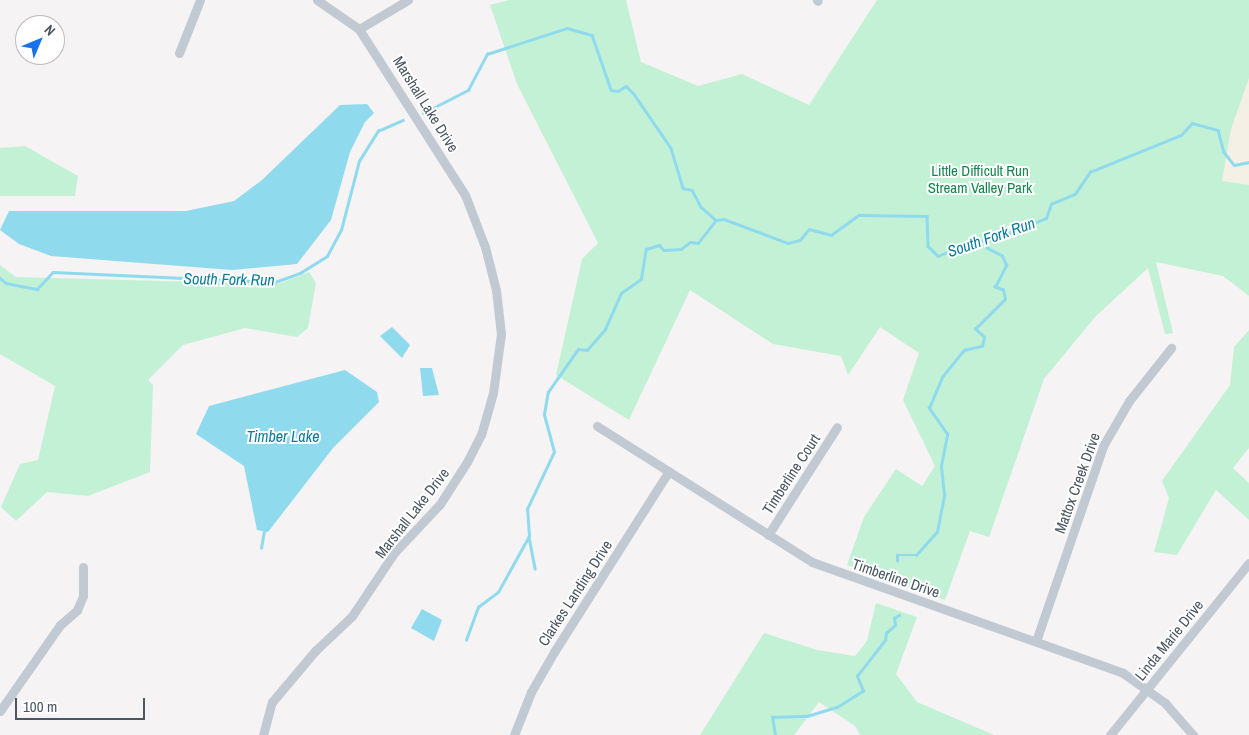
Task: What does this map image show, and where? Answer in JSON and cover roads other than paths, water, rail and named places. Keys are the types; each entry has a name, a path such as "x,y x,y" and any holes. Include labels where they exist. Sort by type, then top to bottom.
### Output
{"street":[{"path":"179,53 200,0"},
{"name":"Marshall Lake Drive","path":"264,735 272,702 327,639 352,616 394,553 440,504 457,479 481,435 494,383 501,334 496,290 469,204 437,148 359,28 317,0"},
{"path":"359,28 408,0"},
{"name":"Mattox Creek Drive","path":"1036,641 1103,446 1129,401 1170,348"},
{"name":"Timberline Drive","path":"597,426 768,535 837,572 1108,666 1147,688 1166,703 1193,735"},
{"name":"Timberline Court","path":"768,535 837,427"},
{"name":"Clarkes Landing Drive","path":"514,735 531,692 554,652 670,472"},
{"name":"Linda Marie Drive","path":"1110,735 1249,563"},
{"path":"0,711 60,625 77,610 83,596 83,567"}],"water":[{"path":"367,104 374,113 365,122 350,152 331,220 297,264 232,270 51,256 19,244 0,230 9,211 186,211 234,201 262,180 340,105"},
{"path":"392,327 410,345 402,358 380,336"},
{"path":"420,368 432,368 439,395 423,396"},
{"name":"Timber Lake","path":"345,370 377,392 379,402 333,448 268,532 257,530 244,466 196,434 209,406"},
{"path":"422,609 442,620 434,641 411,628"}],"waterway":[{"name":"South Fork Run","path":"423,113 468,90 487,54 567,28 592,35 611,90 618,91 626,86 634,94 671,148 683,188 692,190 701,207 716,220 724,219 788,243 800,240 809,229 831,235 859,215 927,216 928,246 938,256 972,242 997,238 1046,218 1051,204 1075,194 1090,172 1181,135 1192,123 1218,130 1224,152 1234,165 1249,162"},
{"name":"South Fork Run","path":"0,278 6,283 37,289 53,272 275,282 300,273 327,256 341,230 359,161 378,131 403,120"},
{"path":"466,640 478,607 498,592 529,536 527,509 554,452 544,414 548,392 578,349 587,350 605,329 621,293 641,279 646,249 659,245 664,250 681,249 690,242 698,243 716,220"},
{"path":"897,561 897,555 916,555 937,532 944,495 941,466 947,434 929,408 942,377 964,350 982,346 984,337 975,329 1005,299 1003,290 995,287 1006,265 1002,256 987,248 984,241"},
{"path":"261,548 264,531"},
{"path":"529,537 535,568"},
{"path":"775,735 772,717 807,716 837,707 863,691 857,676 885,640 886,633 895,625 894,618 899,615"}],"park label":[{"name":"Little Difficult Run Stream Valley Park","path":"980,178"}]}
